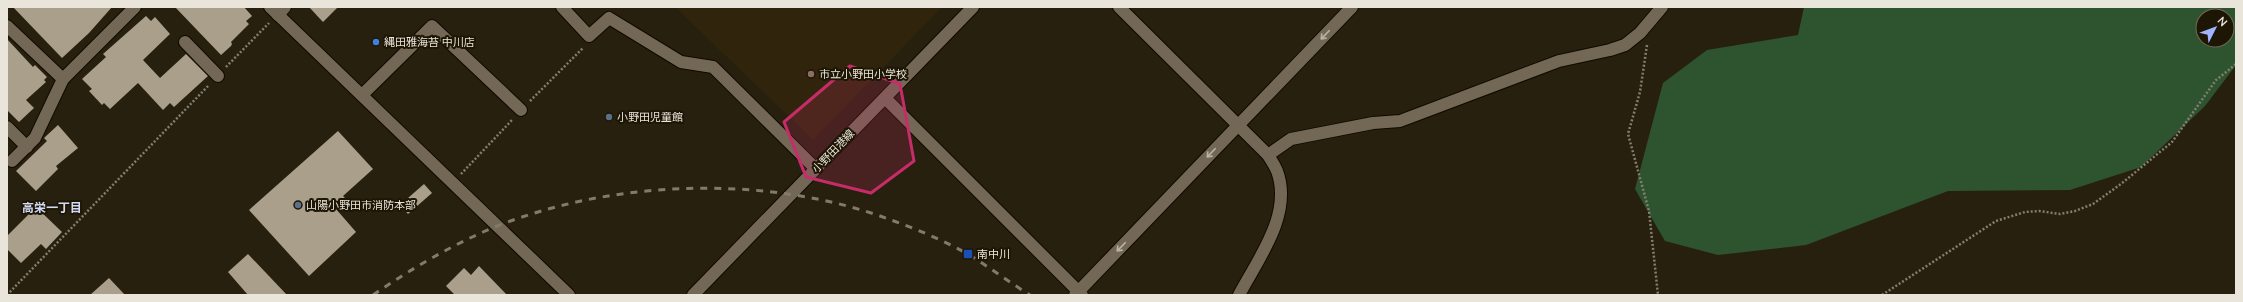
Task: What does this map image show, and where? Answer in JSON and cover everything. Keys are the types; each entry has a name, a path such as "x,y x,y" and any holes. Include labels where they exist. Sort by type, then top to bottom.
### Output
{"street":[{"path":"12,161 35,138 63,79 135,7"},
{"path":"562,7 589,36 609,18 681,62 714,67 816,169"},
{"name":"小野田港線","path":"693,295 973,7"},
{"path":"1119,7 1268,155 1277,171 1281,199 1278,214 1270,238 1239,295"},
{"path":"885,98 1078,294 1352,7"},
{"path":"1268,155 1291,139 1373,123 1400,121 1559,61 1610,50 1625,45 1640,33 1662,7"},
{"path":"278,10 362,95 569,295"},
{"path":"7,26 63,79"},
{"path":"362,95 432,26 521,110"},
{"path":"185,42 218,76"},
{"path":"7,127 27,147"}],"path":[{"path":"7,295 218,76 278,10"},
{"path":"1640,33 1647,45 1644,68 1628,134 1649,211 1658,295"},
{"path":"1882,295 1996,221 2025,212 2039,211 2060,214 2075,211 2093,204 2121,184 2172,142 2216,80 2236,64"}],"highlighted area":[{"path":"850,66 900,84 914,161 871,193 806,177 784,122"}],"shaded area":[{"name":"市立小野田小学校","path":"675,7 942,7 813,140"}],"green space":[{"path":"1804,7 2236,7 2236,65 2205,106 2141,167 2070,190 1948,191 1806,245 1718,255 1665,241 1635,189 1663,83 1707,50 1798,35"}],"building":[{"path":"13,7 112,7 89,33 62,58"},
{"path":"175,7 244,7 252,16 246,21 249,24 231,42 231,46 221,55"},
{"path":"309,7 338,7 323,22"},
{"path":"146,16 151,21 155,17 170,34 143,60 160,78 186,54 208,76 174,107 170,103 163,110 138,83 110,109 104,103 102,105 89,91 92,89 82,79 106,57 103,54"},
{"path":"7,39 33,67 35,65 47,77 44,80 46,82 26,100 34,108 19,122 7,110"},
{"path":"58,125 78,148 56,166 58,169 36,191 16,171 47,141 44,138"},
{"name":"山陽小野田市消防本部","path":"338,131 373,169 343,196 346,199 336,209 356,232 309,276 249,210"},
{"path":"424,184 432,193 408,214 400,205"},
{"path":"36,207 62,232 46,249 41,244 21,263 7,249 7,236"},
{"path":"248,254 287,295 248,295 228,272"},
{"path":"479,266 507,295 455,295 446,286 464,268 471,275"},
{"path":"109,278 125,295 90,295"}],"railway":[{"path":"373,295 441,253 483,232 530,214 580,201 633,193 686,188 739,189 792,195 843,205 891,220 950,244 968,254 1030,295"}],"place":[{"name":"縄田雅海苔 中川店","path":"376,42"},
{"name":"市立小野田小学校","path":"811,74"},
{"name":"小野田児童館","path":"609,117"},
{"name":"山陽小野田市消防本部","path":"298,205"},
{"name":"南中川","path":"968,254"}],"district":[{"name":"高栄一丁目","path":"52,207"}]}
